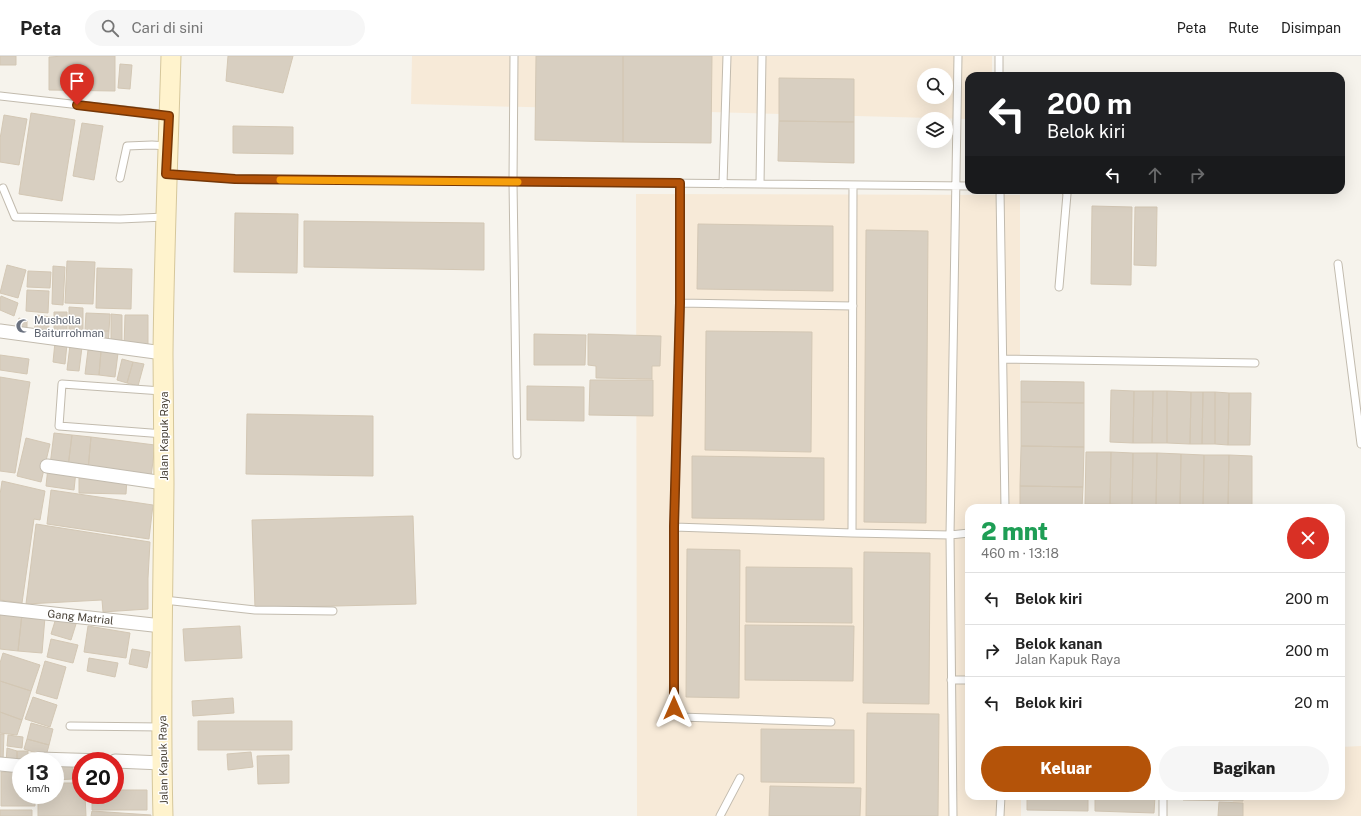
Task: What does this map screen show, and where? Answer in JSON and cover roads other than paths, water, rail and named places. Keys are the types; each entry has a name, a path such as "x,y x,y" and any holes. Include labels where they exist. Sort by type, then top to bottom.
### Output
{"main road":[{"name":"Jalan Kapuk Raya","path":"163,816 163,353 166,174 171,56"}],"street":[{"path":"0,331 163,353"},
{"path":"47,466 164,483"},
{"name":"Gang Matrial","path":"0,608 162,626"},
{"path":"124,761 162,763"},
{"path":"0,764 12,765"}],"lane":[{"path":"514,56 513,182 517,455"},
{"path":"723,184 727,56"},
{"path":"760,184 762,56"},
{"path":"953,816 950,535 958,56"},
{"path":"1000,56 1000,72"},
{"path":"0,96 169,116"},
{"path":"120,178 127,146 168,146"},
{"path":"166,174 235,179 965,186"},
{"path":"680,183 680,303 674,527 674,708 680,717 831,722"},
{"path":"852,533 853,185"},
{"path":"3,188 15,216 120,219 165,217"},
{"path":"1000,194 1005,504"},
{"path":"1059,287 1067,194"},
{"path":"1338,264 1361,444"},
{"path":"680,303 853,306"},
{"path":"1003,358 1255,363"},
{"path":"163,391 62,384 59,426 164,434"},
{"path":"674,527 852,533 965,534"},
{"path":"162,600 255,610 333,611"},
{"path":"952,680 965,680"},
{"path":"70,726 162,727"},
{"path":"720,816 740,778"},
{"path":"1000,816 1001,800"},
{"path":"1163,800 1163,816"}],"place":[{"name":"Musholla Baiturrohman","path":"23,326"}]}
